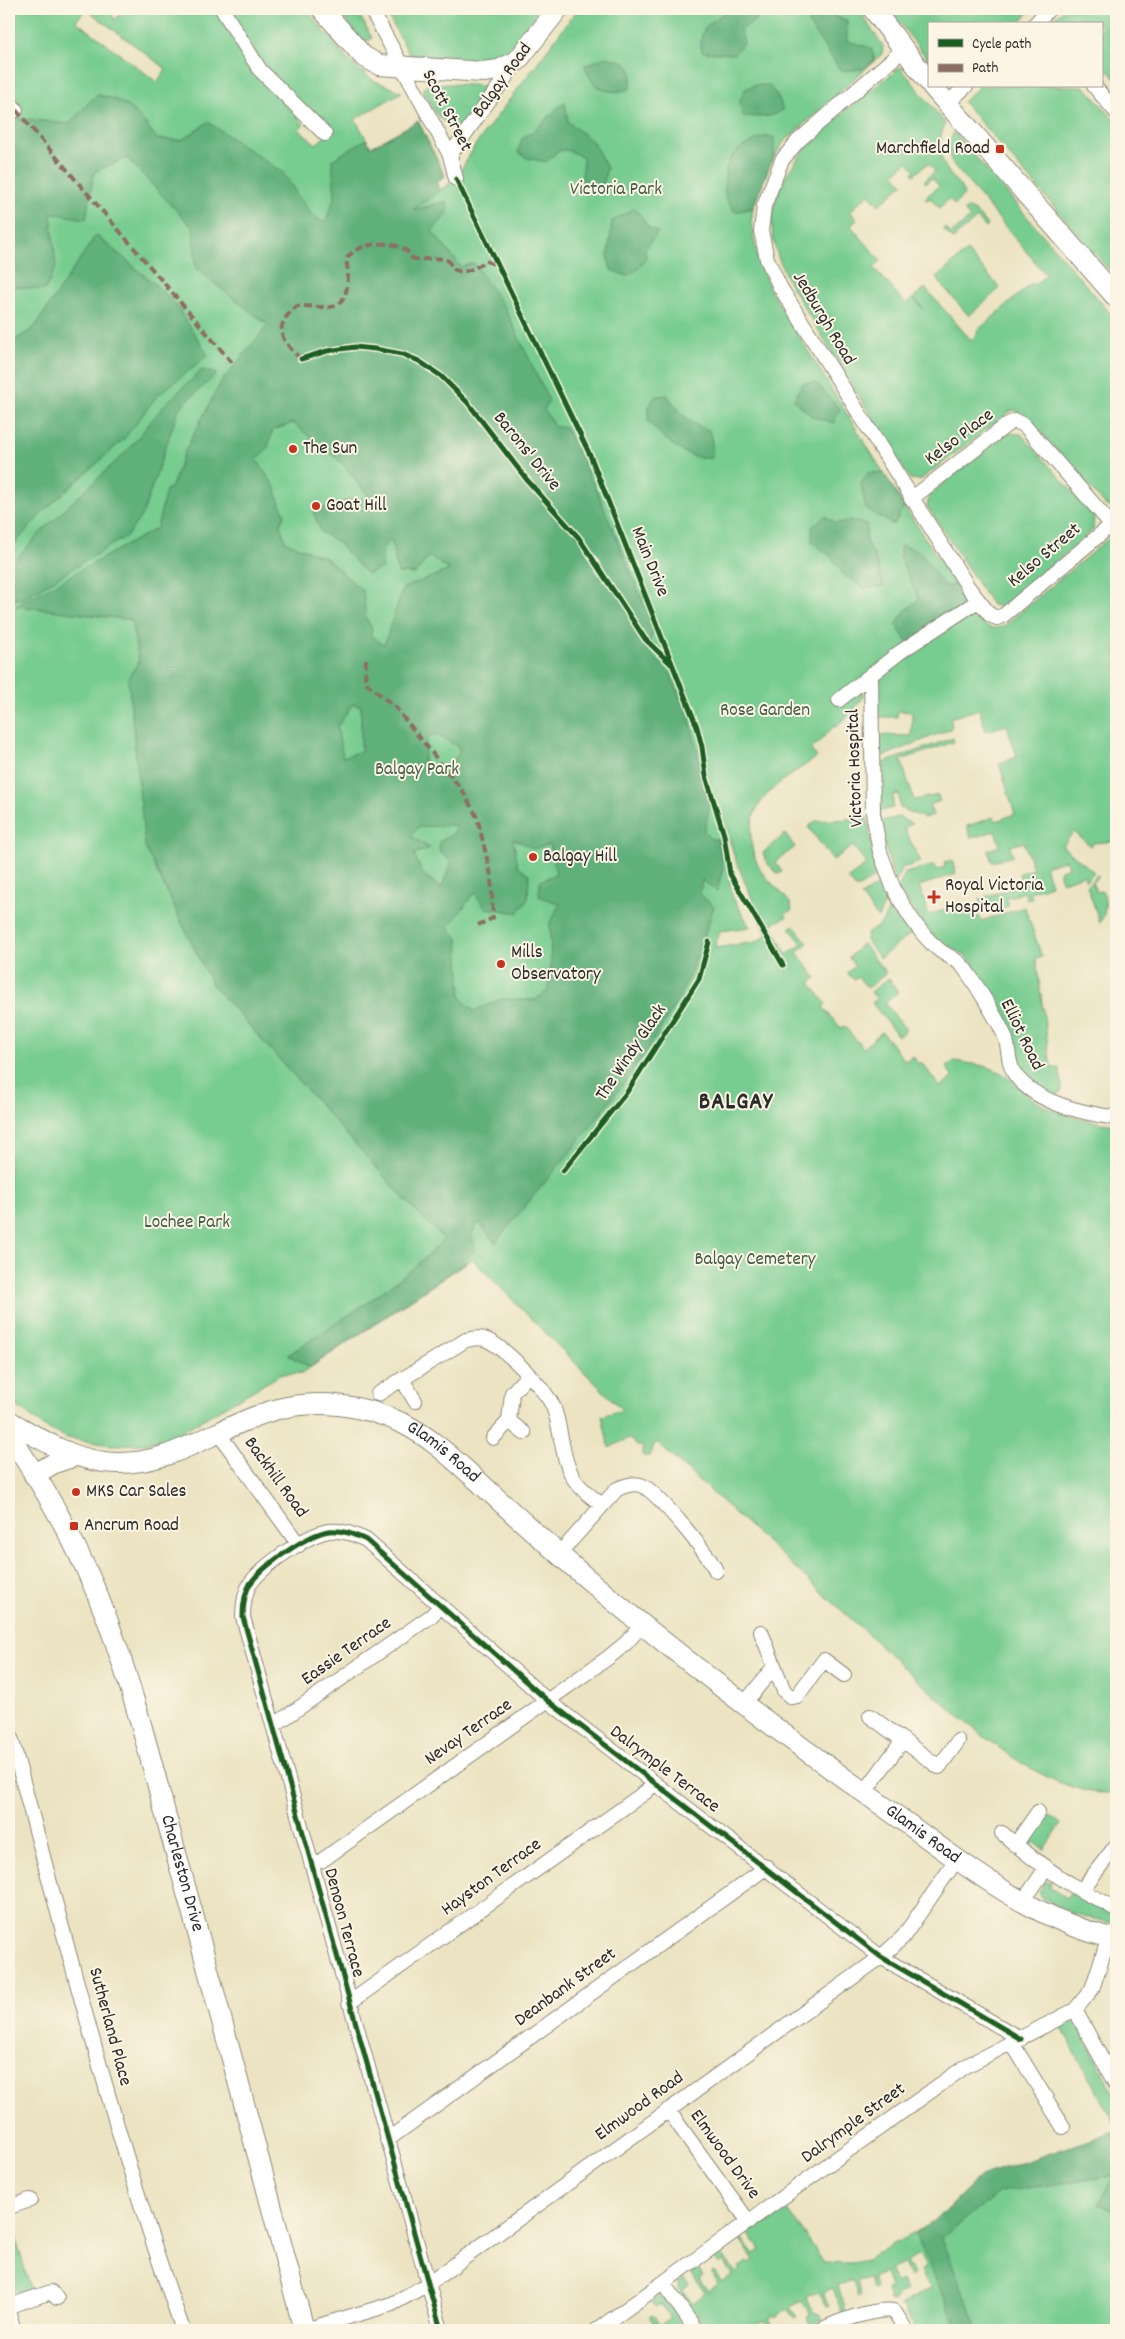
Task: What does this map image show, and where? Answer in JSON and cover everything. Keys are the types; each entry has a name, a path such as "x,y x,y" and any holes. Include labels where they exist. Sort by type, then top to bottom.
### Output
{"street":[{"path":"222,9 260,70 325,134"},
{"path":"322,9 364,56 379,65 484,72 499,70 517,61"},
{"name":"Scott Street","path":"371,9 450,155 456,179"},
{"name":"Balgay Road","path":"450,155 517,61 558,9"},
{"path":"873,9 928,81"},
{"path":"1039,22 1049,9"},
{"name":"Jedburgh Road","path":"903,50 798,140 782,160 764,206 761,231 767,259 780,287 911,499 978,601 990,615 997,618"},
{"path":"934,88 1116,297"},
{"path":"947,104 964,88"},
{"path":"1096,88 1116,112"},
{"name":"Kelso Place","path":"911,499 1008,424 1015,421 1024,425 1114,523"},
{"name":"Kelso Street","path":"997,618 1004,615 1114,523"},
{"path":"839,700 900,652 978,601"},
{"name":"Victoria Hospital","path":"871,674 873,813 880,852 894,890 911,917 937,948 953,957 964,967"},
{"name":"Elliot Road","path":"964,967 1006,1039 1010,1063 1024,1085 1044,1097 1070,1107 1116,1118"},
{"path":"378,1394 466,1340 486,1339 542,1388 554,1408 567,1463 574,1478 583,1489 602,1505"},
{"path":"493,1438 509,1421 512,1393 528,1375"},
{"path":"402,1379 415,1401"},
{"name":"Glamis Road","path":"9,1434 47,1443 75,1456 106,1462 142,1461 179,1451 269,1411 295,1405 338,1405 383,1415 428,1438 559,1554 643,1624 744,1704 864,1793 957,1859 1022,1902 1078,1928 1112,1938"},
{"path":"509,1421 524,1434"},
{"name":"Charleston Drive","path":"9,1434 34,1475 87,1572 107,1618 127,1677 220,2013 304,2330"},
{"name":"Backhill Road","path":"220,1434 299,1545"},
{"path":"23,1457 47,1443"},
{"path":"34,1475 54,1463 75,1456"},
{"path":"559,1554 617,1489 628,1484 641,1485 654,1494 713,1563 716,1571"},
{"name":"Dalrymple Terrace","path":"299,1545 328,1532 346,1531 366,1540 548,1700 767,1867 881,1957 1016,2041"},
{"name":"Denoon Terrace","path":"299,1545 259,1573 249,1586 243,1600 243,1617 441,2330"},
{"name":"Eassie Terrace","path":"273,1726 431,1616 441,1606"},
{"name":"Nevay Terrace","path":"311,1863 321,1861 609,1657 626,1643 643,1624"},
{"path":"761,1632 784,1692 791,1697 798,1696 824,1660 844,1675"},
{"path":"744,1704 774,1667"},
{"path":"870,1716 939,1767 961,1737"},
{"name":"Sutherland Place","path":"9,1730 129,2169 148,2233 183,2330"},
{"path":"864,1793 903,1740"},
{"name":"Hayston Terrace","path":"349,2003 647,1791 654,1782"},
{"path":"1015,1845 1038,1812"},
{"path":"1002,1833 1046,1868 1081,1891 1104,1901 1116,1910"},
{"path":"1081,1891 1116,1849"},
{"name":"Elmwood Road","path":"304,2330 392,2304 428,2284 881,1957 904,1937 957,1859"},
{"name":"Deanbank Street","path":"387,2140 767,1867"},
{"path":"1022,1902 1046,1868"},
{"name":"Dalrymple Street","path":"597,2330 966,2066 1075,2010 1092,1989 1112,1938"},
{"path":"1075,2010 1116,2085"},
{"path":"1016,2041 1063,2127"},
{"name":"Elmwood Drive","path":"668,2110 749,2222"},
{"path":"9,2207 30,2200"},
{"path":"662,2283 696,2330"},
{"path":"9,2306 51,2292 57,2298"},
{"path":"821,2330 836,2323 885,2310 894,2311 906,2330"}],"green space":[{"path":"9,9 86,9 109,9 115,20 124,9 215,9 252,71 304,124 299,129 316,144 330,132 263,65 228,9 306,9 347,59 373,80 402,92 355,119 371,147 418,121 445,176 436,182 440,190 456,179 476,144 578,9 858,9 883,46 882,54 783,143 768,168 753,208 751,224 758,260 771,291 904,506 973,611 986,626 998,628 1004,626 1116,532 1116,841 1093,843 1091,846 1074,832 1062,846 1094,872 1086,881 1084,875 1062,882 1059,871 1069,867 1066,860 1045,866 1051,885 1030,892 1032,898 1027,900 1025,892 1006,898 1008,906 984,913 979,899 1022,885 1019,873 1033,869 1024,842 1010,846 1013,856 992,862 988,850 1000,846 995,831 971,838 967,826 994,817 996,821 1015,814 999,763 1017,757 1007,725 986,731 979,709 950,718 952,726 950,729 884,756 877,751 879,735 911,736 912,712 898,711 897,717 878,717 877,676 857,689 865,695 853,711 836,727 834,726 811,750 817,757 782,781 763,800 756,811 752,824 751,843 754,856 762,872 790,903 792,910 785,914 787,917 771,924 787,955 802,944 790,928 793,925 808,943 797,952 816,978 810,983 826,1004 823,1007 841,1028 844,1026 863,1048 882,1032 905,1061 913,1056 918,1064 921,1062 940,1087 953,1077 946,1067 954,1061 981,1066 1000,1072 1032,1098 1050,1109 1078,1118 1116,1125 1116,1792 1089,1791 1058,1782 1029,1767 986,1738 931,1692 656,1442 649,1456 643,1456 643,1446 637,1446 629,1438 609,1448 602,1416 622,1410 472,1259 302,1373 282,1374 174,1436 145,1444 110,1445 67,1438 43,1426 9,1400 9,119 22,106 9,92","holes":["86,9 166,69 157,82 76,21","719,818 725,824 735,858 767,935 756,942 715,948 720,931 750,927 732,896 724,835"]},
{"path":"337,9 356,9 372,38 368,41 362,41"},
{"path":"384,9 540,9 500,61 492,63 410,55"},
{"path":"729,9 750,10 758,18 740,30 744,42 734,54 702,52 702,37 707,26"},
{"path":"832,9 835,17 847,20 847,41 871,48 875,60 863,69 841,71 808,23"},
{"path":"889,9 1033,9 1019,22 928,22 928,60"},
{"path":"1064,9 1116,9 1116,80 1102,63 1102,22 1049,22"},
{"path":"607,57 625,62 632,72 630,89 608,91 596,86 592,81 585,65"},
{"path":"900,67 945,123 942,131 940,152 944,165 960,185 964,194 955,205 949,199 939,208 930,198 926,200 925,198 939,186 932,178 926,183 924,181 935,171 928,163 914,175 912,173 915,170 908,162 894,174 903,184 879,205 869,194 850,211 857,220 851,226 881,261 874,268 906,304 913,298 924,310 914,297 925,288 971,340 978,333 977,331 1032,283 1034,285 1046,275 952,163 949,147 954,132 1116,320 1116,508 1106,506 1024,413 1012,410 920,480 910,479 788,281 775,247 772,233 776,201 785,178 800,156 818,136 838,117"},
{"path":"428,83 489,86 461,126 453,126 447,124 437,115 423,90"},
{"path":"754,85 769,85 779,99 783,110 769,116 743,116 739,104 744,90"},
{"path":"978,88 1086,88 1116,122 1116,278 963,102"},
{"name":"Balgay Park","path":"96,95 116,100 131,109 145,122 157,139 182,140 208,122 282,172 311,214 325,223 335,196 332,160 366,139 371,147 418,121 445,176 436,182 440,191 413,210 447,201 448,213 432,231 461,267 474,263 505,308 549,401 544,410 555,427 565,427 599,496 654,628 647,650 670,673 690,720 703,787 710,806 704,832 711,839 718,839 723,868 717,891 702,880 700,894 714,907 693,967 676,1003 657,1035 614,1097 495,1243 479,1222 471,1235 476,1250 465,1260 466,1262 310,1367 288,1355 389,1286 427,1256 444,1239 406,1201 211,983 145,847 128,677 139,662 131,620 16,606 157,528 166,490 172,486 184,453 221,382 268,325 196,269 193,228 127,158 94,172 86,219 51,213 56,267 45,290 9,286 9,119 11,117 69,124","holes":["293,423 341,462 371,499 350,499 313,512 321,532 337,542 367,574 382,568 382,549 391,539 398,573 415,574 429,556 449,570 403,588 384,645 371,636 372,628 366,618 363,591 326,558 286,542 280,525 285,514 278,499 276,489 257,460 268,447 273,430","353,704 361,706 361,751 343,757 337,727","436,735 459,747 459,754 447,767 423,763 428,736","457,825 453,834 439,842 440,853 452,862 441,888 422,873 414,854 430,848 411,836 418,827","513,838 534,849 550,844 556,874 540,881 539,896 560,904 550,922 551,967 548,991 535,1000 501,999 474,1011 461,998 458,938 449,927 474,893 486,908 518,913 528,899 529,874 518,866"]},
{"path":"565,102 568,122 593,142 607,168 602,188 582,182 583,158 572,152 567,150 560,151 546,162 527,158 518,152 522,138 534,130"},
{"path":"763,137 774,137 774,155 753,208 735,212 727,202 725,174 727,166 734,153 746,144"},
{"path":"635,208 649,228 658,232 645,249 646,258 639,268 627,276 611,270 608,257 612,221"},
{"path":"969,208 975,211 988,226 986,228 977,218 953,239 943,229 945,227 951,234 970,218 964,211"},
{"path":"96,235 156,285 177,306 208,355 157,396 124,439 45,510 9,550 9,344 34,328"},
{"path":"967,251 1000,288 969,316 936,278"},
{"path":"202,370 217,374 179,408 143,513 128,535 23,599 9,599 9,567 41,532 129,449 164,405"},
{"path":"815,382 840,409 834,423 813,417 794,400 803,383"},
{"path":"667,395 680,412 690,421 709,430 712,442 712,458 702,458 684,452 668,441 648,421 649,405 656,396"},
{"path":"1008,433 1021,434 1094,516 1093,530 1003,607 992,605 927,506 930,494"},
{"path":"868,473 884,473 904,506 894,525 866,509 861,484"},
{"path":"825,516 836,523 852,520 867,525 866,541 875,557 884,586 864,588 844,575 830,555 812,542 812,527"},
{"path":"901,545 919,551 945,587 955,584 973,611 913,651 896,625 906,610 919,599 899,557"},
{"path":"953,738 954,742 901,760 914,800 938,795 940,801 929,805 933,815 924,818 900,808 899,794 893,795 893,808 880,811 876,807 877,765"},
{"path":"899,817 912,824 904,828 921,862 902,868 895,883 879,824 882,821"},
{"path":"867,818 875,861 875,877 856,889 848,878 867,864 853,846 833,860 808,827 816,821"},
{"path":"785,834 795,847 775,862 782,872 778,874 768,864 763,853"},
{"path":"952,860 956,874 919,886 929,915 962,904 964,910 975,906 981,921 1025,907 1042,957 1036,959 1051,1068 1060,1068 1062,1090 1058,1095 1051,1096 1029,1084 1019,1070 999,1020 972,963 958,952 941,947 898,889 905,873 935,865 937,870 945,867 944,862"},
{"path":"1097,875 1099,876 1092,883 1097,892 1102,890 1105,903 1105,911 1100,923 1087,886"},
{"path":"879,884 887,899 878,918 861,896"},
{"path":"891,904 913,932 880,958 866,940 867,934 882,923"},
{"path":"862,943 886,973 868,988 858,977 854,980 847,973 855,966 849,958"},
{"path":"889,978 898,992 885,1003 906,1030 898,1036 872,1003 877,999 871,992"},
{"path":"1049,1815 1061,1824 1044,1849 1034,1842 1029,1849 1026,1838 1037,1822 1043,1823"},
{"path":"1052,1882 1049,1887 1066,1898 1071,1891 1101,1905 1116,1917 1116,1924 1071,1913 1041,1897 1039,1892 1044,1883"},
{"path":"1075,2021 1116,2096 1116,2127 1060,2024"},
{"path":"1116,2131 1116,2330 914,2330 905,2308 900,2305 932,2287 924,2279 920,2271 926,2267 919,2254 906,2261 913,2274 910,2278 903,2263 889,2269 896,2284 902,2281 906,2290 899,2294 893,2302 889,2301 886,2290 890,2289 885,2273 873,2277 876,2289 873,2290 870,2278 857,2281 861,2296 858,2297 853,2281 838,2285 846,2312 842,2313 833,2288 823,2292 829,2306 826,2305 819,2292 807,2297 812,2311 821,2315 823,2320 812,2326 807,2316 810,2314 802,2301 791,2307 797,2318 794,2319 788,2308 775,2318 774,2316 769,2318 775,2330 770,2330 765,2320 752,2326 754,2330 750,2330 749,2326 735,2330 707,2330 678,2288 678,2283 684,2278 689,2285 683,2290 693,2303 705,2293 691,2273 698,2269 703,2276 699,2279 708,2291 718,2284 711,2273 714,2271 722,2282 732,2275 723,2261 719,2264 714,2257 721,2253 736,2273 740,2270 738,2268 747,2262 749,2264 754,2260 740,2239 754,2254 760,2250 748,2233 785,2206 824,2262 851,2263 866,2260 936,2220 980,2177"},
{"path":"1116,2131 1116,2211 1099,2204 1114,2176 999,2192 942,2238 978,2330 959,2330 915,2233 936,2220 980,2177"},
{"path":"9,2215 31,2290 19,2293 9,2286"},
{"path":"660,2297 664,2299 686,2330 654,2330 657,2328 649,2317 652,2315 660,2325 670,2318 661,2304 657,2307 652,2300"}],"marked path":[{"path":"16,110 234,365"},
{"path":"301,359 284,339 282,332 284,320 297,306 326,307 340,303 347,288 347,258 361,248 370,245 390,244 407,251 412,258 444,259 449,261 452,267 460,271 471,270 486,261 499,266"},
{"path":"366,659 365,682 395,707 462,790 477,817 491,875 493,918 478,925"}],"cycle path":[{"name":"Main Drive","path":"456,179 590,455 697,727 706,776 724,835 730,874 783,965"},
{"name":"Barons' Drive","path":"301,359 327,351 355,347 375,349 402,354 419,361 441,376 468,403 527,480 579,538 645,639 671,664"},
{"name":"The Windy Glack","path":"563,1171 627,1092 699,979 709,942"},
{"path":"441,2330 243,1617 246,1592 250,1584 275,1560 309,1538 320,1533 339,1531 366,1540 548,1701 881,1957 1021,2039"}],"place":[{"name":"Marchfield Road","path":"1000,149"},
{"name":"The Sun","path":"293,449"},
{"name":"Goat Hill","path":"316,506"},
{"name":"Balgay Hill","path":"533,857"},
{"name":"Royal Victoria Hospital","path":"934,897"},
{"name":"Mills Observatory","path":"501,964"},
{"name":"MKS Car Sales","path":"76,1492"},
{"name":"Ancrum Road","path":"74,1526"}],"district":[{"name":"BALGAY","path":"736,1103"}],"park label":[{"name":"Victoria Park","path":"616,190"},
{"name":"Rose Garden","path":"765,711"},
{"name":"Lochee Park","path":"187,1223"},
{"name":"Balgay Cemetery","path":"755,1260"}]}
